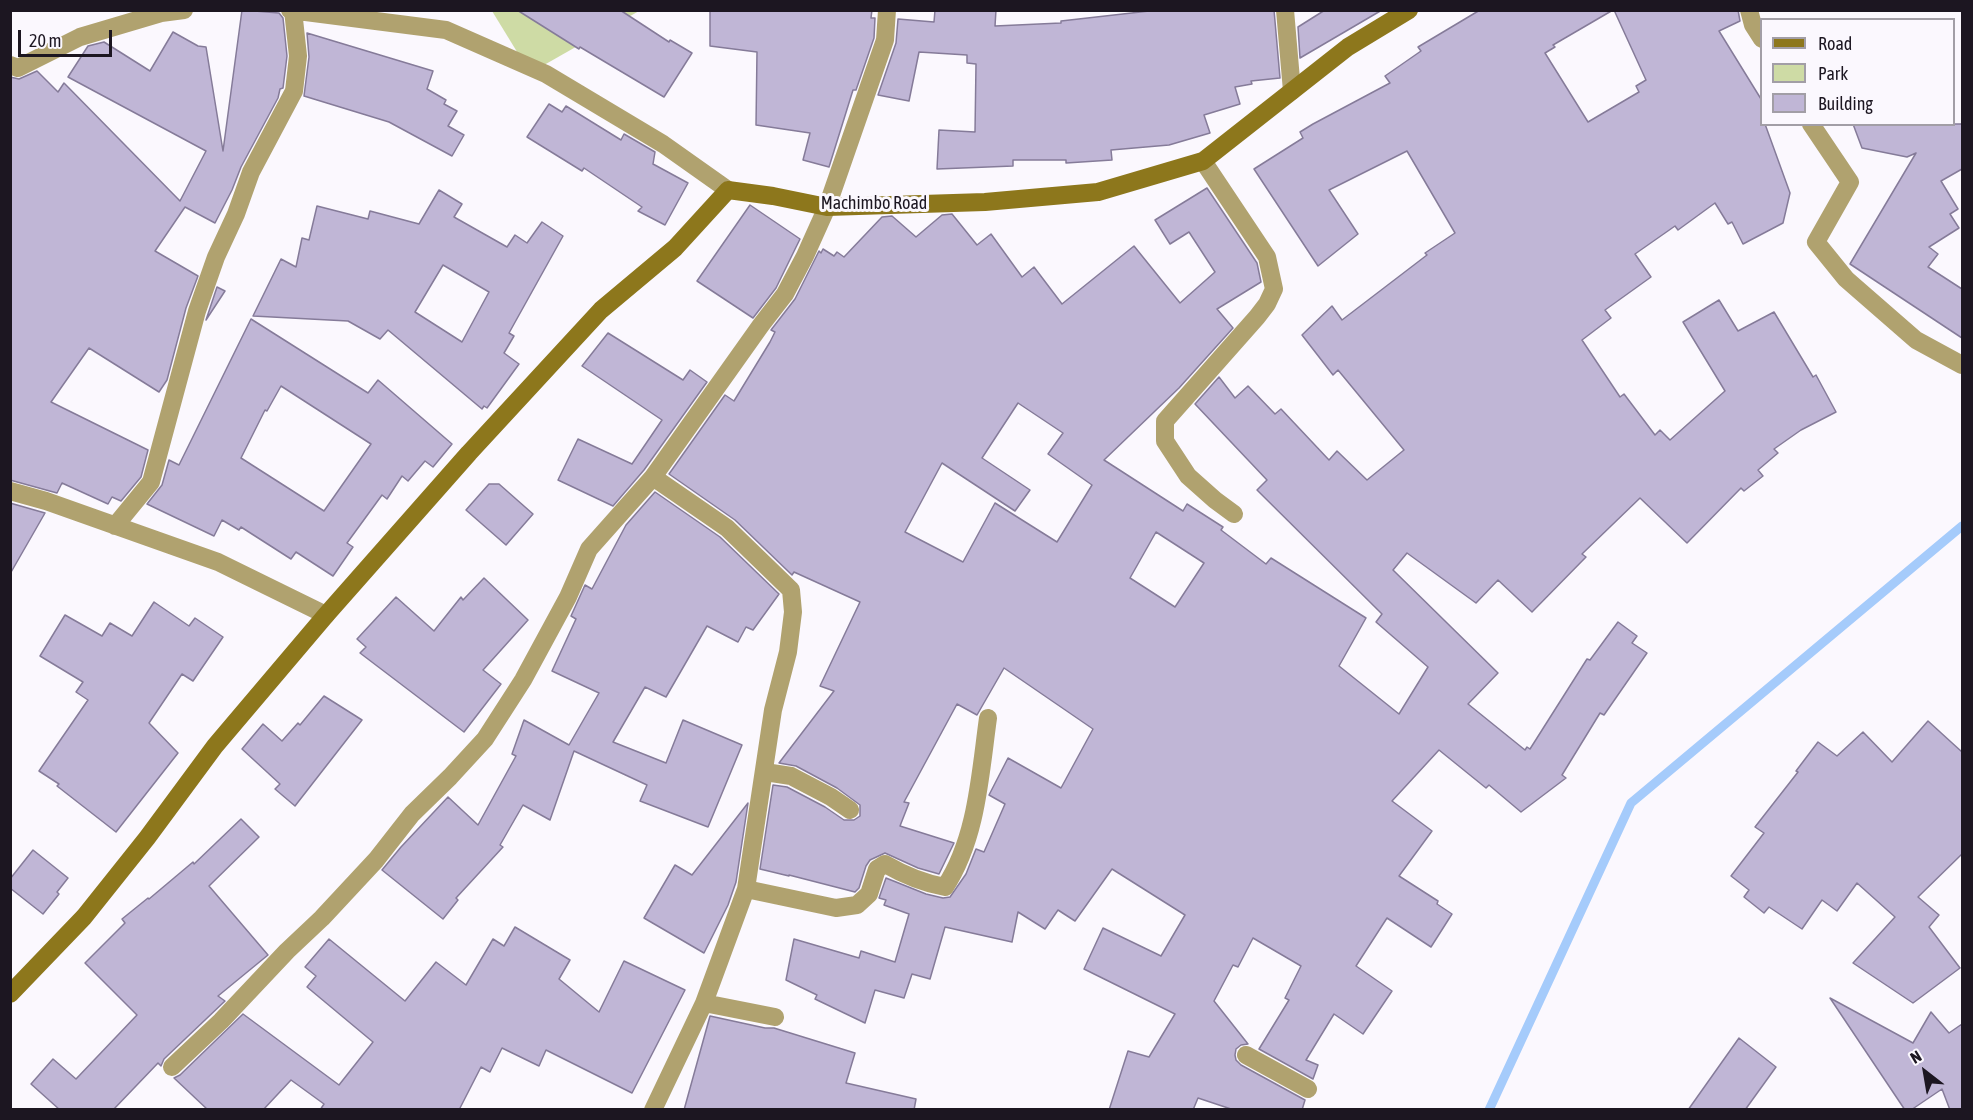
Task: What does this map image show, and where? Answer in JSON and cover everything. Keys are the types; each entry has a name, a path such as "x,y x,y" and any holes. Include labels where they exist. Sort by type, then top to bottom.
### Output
{"street":[{"path":"13,70 80,37 161,13 184,10"},
{"path":"172,1067 221,1021 287,951 322,918 376,860 412,814 485,739 529,669 568,597 589,549 652,477 785,294 827,207 885,40 887,10"},
{"path":"1285,10 1292,92"},
{"name":"Machimbo Road","path":"292,11 446,30 546,74 663,144 728,190 827,207 985,202 1098,192 1203,161 1348,47 1409,10"},
{"path":"1749,10 1753,26 1760,37"},
{"path":"115,526 150,482 197,310 216,257 236,214 251,172 294,91 298,56 292,11"},
{"path":"1812,126 1850,182 1816,242 1846,279 1916,340 1962,365"},
{"path":"1203,161 1267,257 1274,289 1267,304 1257,317 1165,421 1165,441 1188,476 1234,514"},
{"path":"10,994 84,917 147,838 215,746 326,615 469,453 601,310 675,248 728,190"},
{"path":"652,477 727,528 791,590 793,612 788,652 773,710 746,889 704,1003 653,1110"},
{"path":"10,491 46,501 218,562 326,615"},
{"path":"746,889 836,908 857,904 869,894 877,869 885,864 900,873 930,885 945,887 953,874 973,820 988,718"},
{"path":"765,772 791,776 850,810"},
{"path":"704,1003 775,1017"},
{"path":"1246,1055 1308,1089"}],"green space":[{"path":"492,11 639,11 530,73"}],"building":[{"path":"242,10 279,13 283,18 287,56 283,88 280,89 278,98 241,167 215,223 185,207 155,251 198,276 186,308 167,380 159,392 89,348 51,402 148,450 141,477 121,501 112,497 108,504 62,483 57,493 10,480 10,77 19,79 37,71 58,92 64,83 180,201 206,151 68,77 88,46 104,42 150,71 173,32 198,46 206,47 223,151"},
{"path":"517,10 620,10 669,42 670,40 692,53 664,97 580,47 579,49"},
{"path":"710,10 872,10 871,18 875,18 874,38 856,90 853,90 829,167 803,160 810,133 756,125 757,52 710,46"},
{"path":"935,10 996,10 995,26 1061,23 1061,21 1158,10 1274,10 1280,78 1251,81 1252,84 1235,87 1240,104 1204,115 1210,133 1169,145 1111,150 1112,160 1066,163 1066,160 1013,160 1013,166 937,169 939,130 975,132 976,64 967,63 967,55 919,52 909,101 878,95 896,43 898,19 934,22"},
{"path":"1325,10 1382,10 1300,58 1298,27"},
{"path":"1480,10 1613,10 1553,45 1555,47 1545,53 1588,122 1639,92 1636,86 1646,80 1614,10 1738,10 1740,21 1719,31 1760,97 1760,126 1766,126 1790,193 1783,223 1743,244 1732,222 1728,224 1715,203 1678,230 1675,226 1635,254 1651,277 1605,310 1611,318 1582,340 1620,397 1624,394 1655,435 1660,430 1670,440 1725,391 1683,322 1719,300 1738,331 1774,312 1813,377 1816,375 1836,412 1801,430 1774,449 1778,453 1758,470 1763,476 1744,491 1741,488 1687,543 1640,498 1582,554 1586,557 1532,612 1498,580 1476,603 1407,553 1393,570 1498,673 1468,704 1525,750 1527,747 1530,749 1587,659 1590,660 1618,622 1637,636 1632,643 1647,653 1604,715 1600,713 1562,775 1566,778 1521,812 1489,785 1486,788 1439,750 1392,801 1432,831 1399,876 1438,901 1437,904 1452,914 1431,947 1387,918 1356,966 1392,991 1363,1034 1334,1014 1306,1060 1318,1065 1313,1079 1259,1049 1289,1000 1285,998 1301,966 1253,938 1238,967 1233,965 1214,1001 1248,1044 1236,1049 1236,1060 1241,1065 1305,1100 1302,1110 1234,1110 1198,1098 1193,1110 1109,1110 1128,1051 1149,1057 1175,1014 1084,969 1103,928 1161,956 1185,915 1112,869 1075,921 1058,910 1045,929 1018,912 1012,942 945,927 930,979 912,974 904,998 875,990 865,1023 815,999 817,995 786,980 794,939 859,958 861,951 895,962 909,914 884,905 886,900 879,898 886,878 926,894 943,898 950,897 966,874 976,849 984,852 1005,804 989,795 1008,758 1061,788 1093,729 1004,668 977,715 957,704 904,802 909,803 900,826 954,843 939,874 918,868 885,853 870,860 859,888 855,892 760,869 773,785 787,787 844,820 854,820 860,816 860,805 837,788 796,766 779,763 834,691 820,686 860,602 794,572 792,575 735,520 669,474 725,395 734,401 770,342 775,332 771,330 795,299 819,251 821,253 823,249 834,256 837,252 844,257 882,217 892,216 916,237 942,215 952,214 977,245 991,234 1022,277 1034,267 1062,304 1134,246 1180,303 1215,272 1189,232 1170,244 1155,220 1207,188 1257,263 1261,282 1217,309 1233,328 1179,388 1104,460 1183,511 1187,504 1223,527 1221,530 1266,564 1271,558 1366,618 1339,666 1399,714 1428,667 1376,622 1382,614 1257,490 1267,480 1195,404 1219,377 1235,398 1248,386 1275,414 1281,409 1329,460 1337,451 1367,480 1404,450 1338,370 1333,375 1302,335 1332,306 1342,320 1427,255 1425,253 1455,233 1407,151 1329,190 1358,234 1318,266 1254,169 1303,138 1300,132 1390,83 1385,76 1421,51 1418,47","holes":["1018,403 1063,433 1048,454 1092,485 1057,542 995,503 963,562 905,532 942,463 1015,511 1030,490 982,458","1156,532 1204,563 1175,607 1130,578"]},
{"path":"307,33 433,71 427,89 446,100 444,104 457,111 448,126 464,135 452,156 389,122 304,96 309,57"},
{"path":"549,104 562,112 566,106 621,140 624,134 655,152 653,164 688,183 665,225 638,211 642,207 584,168 582,171 527,137"},
{"path":"1955,124 1962,124 1962,169 1941,181 1958,209 1950,214 1959,228 1929,247 1938,254 1928,267 1962,289 1962,338 1850,264 1916,153 1907,157 1862,148 1854,126 1955,126"},
{"path":"439,190 462,204 454,217 507,247 515,235 527,243 542,222 563,236 509,333 514,336 504,353 519,364 487,408 484,406 482,409 388,330 380,339 348,321 253,316 281,259 296,267 302,238 309,240 317,206 368,219 370,211 419,224","holes":["443,265 489,292 462,342 415,312"]},
{"path":"750,205 800,239 776,288 753,318 697,281"},
{"path":"217,287 225,291 206,320"},
{"path":"251,319 368,393 378,380 452,444 433,467 425,461 408,481 402,476 387,499 382,495 347,543 353,547 333,576 296,552 291,559 241,527 239,530 222,520 214,536 147,504 162,485 169,460 179,465","holes":["281,386 371,444 324,511 241,458 265,410 267,411"]},
{"path":"608,333 683,380 690,370 707,382 644,470 613,506 558,480 578,439 632,464 662,420 582,366"},
{"path":"489,484 499,484 533,514 506,545 466,510"},
{"path":"655,492 720,537 779,594 753,630 746,627 738,642 707,626 666,697 645,687 613,742 666,763 683,720 742,745 708,827 640,801 647,785 574,751 550,820 523,805 500,845 503,847 456,898 458,900 443,919 382,870 448,797 478,825 516,756 512,754 524,720 569,745 599,693 552,671 576,619 571,616 585,585 592,589 626,525"},
{"path":"10,503 45,513 10,574"},
{"path":"484,578 528,620 483,670 501,684 464,732 360,653 366,647 357,639 396,597 434,631 461,597 463,600"},
{"path":"154,602 189,626 195,618 223,637 193,681 182,674 149,723 178,753 116,832 57,786 59,784 39,771 88,700 76,692 83,682 40,656 65,615 102,636 110,623 132,636"},
{"path":"324,696 362,720 295,806 275,789 280,784 242,749 263,724 282,741 298,723 300,725"},
{"path":"1928,721 1962,752 1962,854 1918,897 1939,915 1929,927 1960,968 1913,1003 1853,963 1895,917 1857,883 1837,911 1822,900 1802,929 1769,907 1764,913 1744,897 1749,890 1731,876 1764,833 1755,827 1818,742 1837,756 1863,732 1892,762"},
{"path":"748,803 736,882 728,905 704,953 644,918 675,865 692,875"},
{"path":"241,819 259,837 209,886 268,955 218,996 225,1001 164,1059 161,1066 158,1063 113,1110 60,1110 31,1084 53,1059 76,1079 137,1015 85,963 125,923 122,919 193,862 194,864"},
{"path":"33,850 68,878 43,914 10,888 10,879"},
{"path":"515,927 570,960 559,979 599,1012 624,961 685,990 632,1093 546,1050 539,1066 502,1048 490,1072 481,1067 459,1110 320,1110 324,1104 291,1080 263,1110 208,1110 174,1078 180,1075 243,1014 339,1085 373,1042 307,987 316,976 305,967 329,939 405,1001 436,962 466,985 493,939 504,946"},
{"path":"1830,998 1913,1043 1931,1012 1949,1033 1962,1024 1962,1110 1950,1110 1942,1089 1911,1110 1905,1110"},
{"path":"710,1016 774,1028 855,1053 846,1083 916,1099 914,1110 684,1110"},
{"path":"1739,1038 1776,1067 1745,1110 1688,1110"}],"waterway":[{"path":"1489,1110 1631,803 1962,526"}]}
